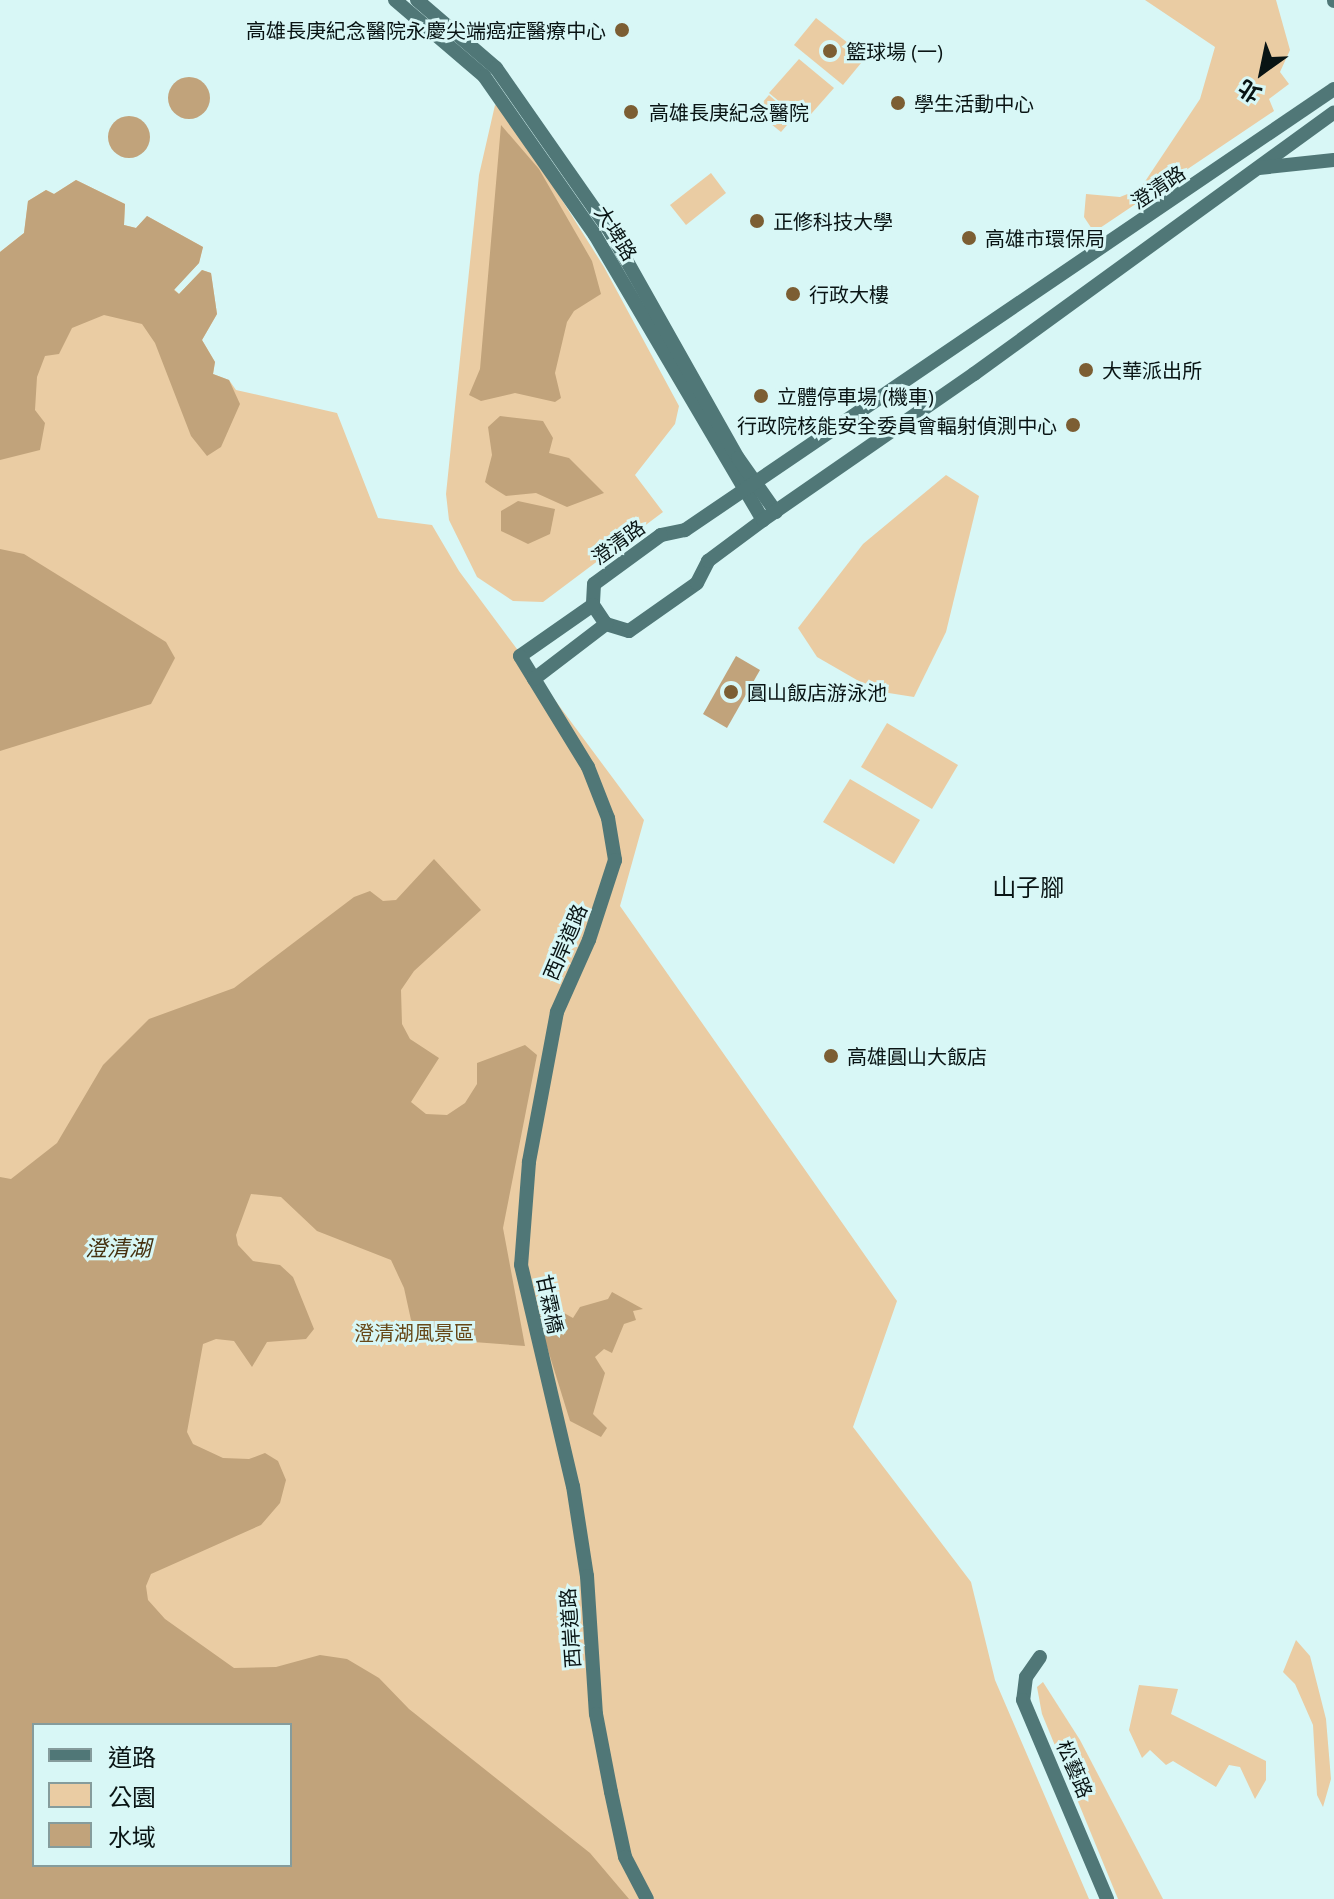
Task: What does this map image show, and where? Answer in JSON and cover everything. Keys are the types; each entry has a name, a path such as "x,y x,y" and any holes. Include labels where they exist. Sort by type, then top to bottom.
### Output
{"main road":[{"name":"大埤路","path":"395,0 484,76 595,235 769,516"},
{"name":"大埤路","path":"417,0 496,68 611,233 747,484"},
{"name":"澄清路","path":"593,605 594,584 661,535 685,530 747,484 1238,157 1334,89"},
{"name":"澄清路","path":"606,624 629,631 697,583 708,561 769,516 1334,112"},
{"path":"1238,157 1254,169 1334,160"},
{"path":"534,679 606,624 593,605"},
{"name":"西岸道路","path":"521,1265 529,1162 557,1012 589,940 615,860 608,818 588,767 520,656 593,605"},
{"name":"甘霖橋","path":"521,1265 539,1351"},
{"name":"西岸道路","path":"539,1351 575,1500 587,1576 596,1714 611,1792 625,1857 647,1899"},
{"name":"松藝路","path":"1040,1657 1026,1677 1023,1700 1107,1899"}],"green space":[{"path":"1145,0 1276,0 1290,50 1280,72 1289,84 1269,99 1274,111 1094,232 1084,217 1086,194 1120,197 1140,189 1200,99 1215,47"},
{"name":"籃球場 (一)","path":"816,18 866,57 843,85 794,45"},
{"path":"799,59 834,88 804,122 769,93"},
{"path":"769,95 794,117 781,132 755,111"},
{"path":"495,105 505,109 604,267 679,406 675,424 635,475 663,512 543,602 513,601 477,577 449,520 446,494 479,175"},
{"path":"711,173 726,193 686,225 670,205"},
{"name":"澄清湖風景區","path":"76,180 125,204 124,225 136,228 147,216 203,247 199,263 174,289 179,294 202,270 211,273 217,314 202,340 215,362 213,374 229,380 236,390 337,413 378,518 432,525 459,571 644,820 620,906 897,1301 853,1427 971,1582 995,1680 1089,1899 0,1899 0,252 24,233 28,201 46,190 54,194"},
{"path":"946,475 979,496 946,632 914,697 876,691 817,657 798,628 863,544"},
{"path":"887,723 958,765 932,809 861,767"},
{"path":"850,779 920,820 894,864 823,822"},
{"path":"1296,1640 1310,1656 1326,1719 1331,1779 1323,1807 1317,1795 1313,1725 1295,1684 1283,1672"},
{"path":"1043,1682 1080,1740 1163,1899 1118,1899 1042,1714 1037,1687"},
{"path":"1139,1685 1178,1689 1171,1714 1266,1761 1266,1780 1255,1799 1240,1767 1229,1765 1216,1787 1173,1761 1166,1765 1150,1750 1142,1758 1129,1730"}],"water":[{"path":"189,77 204,83 210,98 204,113 189,119 174,113 168,98 174,83"},
{"path":"129,116 144,122 150,137 144,152 129,158 114,152 108,137 114,122"},
{"path":"501,125 539,169 592,261 601,294 574,311 567,322 555,373 561,398 555,402 515,393 481,401 469,395 480,369"},
{"path":"76,180 125,204 124,225 136,228 147,216 203,247 199,263 174,290 179,294 202,270 211,273 217,314 202,340 215,362 213,374 229,380 240,404 221,447 207,456 191,436 155,343 142,324 104,315 72,328 59,354 45,356 37,377 35,410 45,423 40,450 0,460 0,252 24,233 28,201 46,190 54,194"},
{"path":"500,416 543,421 553,438 549,453 569,458 604,493 567,507 536,493 506,496 490,486 485,482 492,455 488,427"},
{"path":"518,501 555,509 550,534 528,544 501,531 501,511"},
{"path":"0,549 24,554 166,642 175,658 151,704 0,751"},
{"name":"圓山飯店游泳池","path":"736,656 760,670 727,728 703,714"},
{"name":"澄清湖","path":"434,859 481,910 414,971 401,990 402,1024 410,1039 439,1058 411,1102 426,1114 447,1115 465,1103 477,1084 477,1063 525,1045 537,1055 503,1228 525,1346 434,1339 411,1320 404,1288 391,1260 317,1231 281,1197 251,1194 236,1235 238,1245 253,1261 280,1265 293,1277 314,1329 306,1339 267,1342 252,1367 234,1341 216,1339 203,1344 187,1432 193,1444 223,1458 249,1459 265,1453 278,1461 286,1480 280,1503 261,1525 151,1574 146,1586 148,1600 165,1619 234,1668 276,1667 320,1655 347,1659 379,1678 409,1709 590,1853 629,1899 0,1899 0,1177 11,1179 57,1143 103,1065 149,1019 234,988 354,897 370,891 383,901 396,900"},
{"path":"539,1279 555,1291 564,1313 573,1318 580,1307 608,1299 612,1292 643,1309 633,1311 636,1320 624,1324 612,1353 604,1349 595,1357 605,1373 593,1414 607,1428 601,1437 570,1421 539,1321"}],"place":[{"name":"高雄長庚紀念醫院永慶尖端癌症醫療中心","path":"622,30"},
{"name":"籃球場 (一)","path":"830,51"},
{"name":"學生活動中心","path":"898,103"},
{"name":"高雄長庚紀念醫院","path":"631,112"},
{"name":"正修科技大學","path":"757,221"},
{"name":"高雄市環保局","path":"969,238"},
{"name":"行政大樓","path":"793,294"},
{"name":"大華派出所","path":"1086,370"},
{"name":"立體停車場 (機車)","path":"761,396"},
{"name":"行政院核能安全委員會輻射偵測中心","path":"1073,425"},
{"name":"圓山飯店游泳池","path":"731,692"},
{"name":"高雄圓山大飯店","path":"831,1056"}],"district":[{"name":"山子腳","path":"1028,887"}]}
